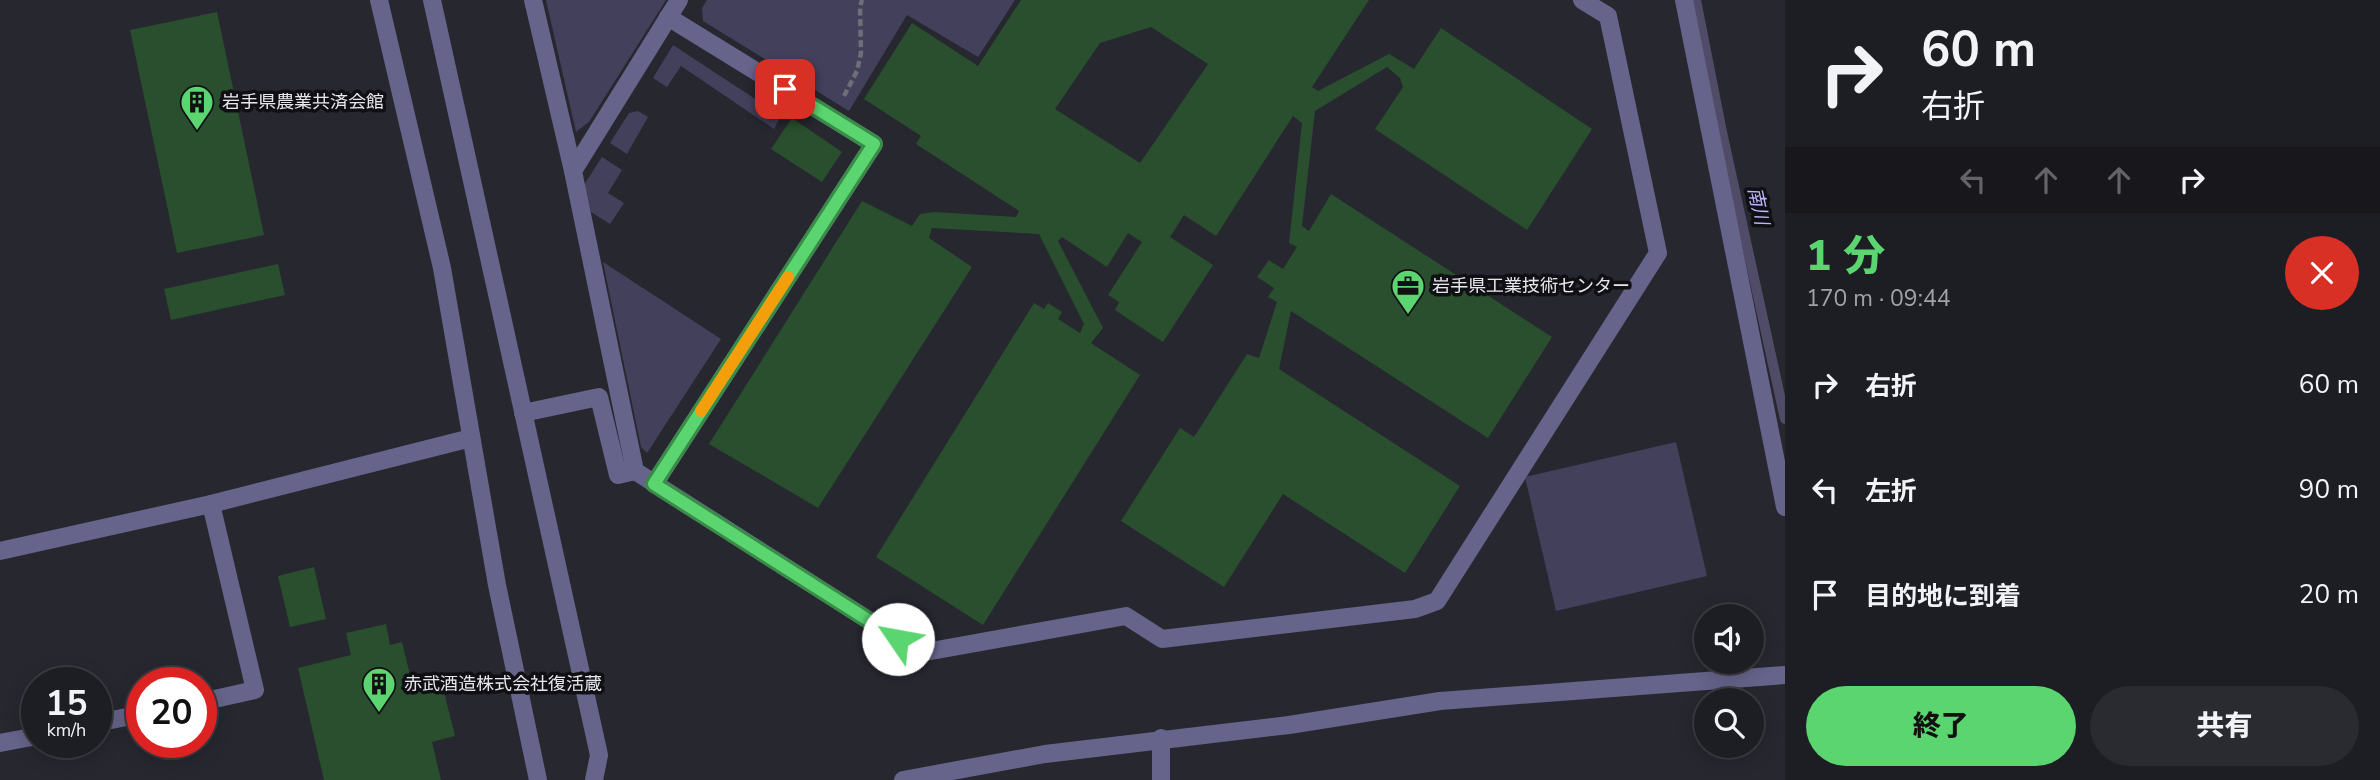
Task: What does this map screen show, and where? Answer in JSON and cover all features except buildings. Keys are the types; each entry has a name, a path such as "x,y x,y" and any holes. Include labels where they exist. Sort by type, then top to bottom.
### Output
{"street":[{"path":"379,0 442,268 498,585 538,780"},
{"path":"432,0 599,755 594,780"},
{"path":"533,0 573,170 635,471 920,653 1126,615 1162,639 1415,609 1437,601 1658,253 1608,16 1582,0"},
{"path":"573,170 678,0"},
{"path":"1684,0 1785,507"},
{"path":"654,484 874,144 668,17"},
{"path":"523,413 599,397 618,475 635,471"},
{"path":"0,551 211,504 471,438"},
{"path":"211,504 255,690 217,698"},
{"path":"903,780 1045,754 1161,738 1289,725 1440,701 1785,675"},
{"path":"1161,738 1161,780"},
{"path":"0,743 21,739"}],"path":[{"path":"832,118 857,71 861,53 862,0"}],"shaded area":[{"path":"546,0 666,0 589,122 576,132"},
{"path":"707,0 1015,0 978,57 907,15 849,111 703,21 702,8"},
{"path":"673,45 781,116 774,129 681,66 667,87 653,78"},
{"path":"638,111 648,117 627,154 610,143 629,113"},
{"path":"602,157 622,170 608,193 624,203 610,224 591,212 584,185"},
{"path":"603,262 721,339 647,453 641,447"},
{"path":"1676,442 1707,576 1556,611 1525,477"}],"waterway":[{"name":"南川","path":"1696,0 1785,419"}],"slow traffic":[{"path":"701,411 788,277"}],"place":[{"name":"岩手県農業共済会館","path":"197,132"},
{"name":"岩手県工業技術センター","path":"1408,316"},
{"name":"赤武酒造株式会社復活蔵","path":"379,714"}],"route":[{"path":"785,89 874,144 654,484 898,639"}]}
